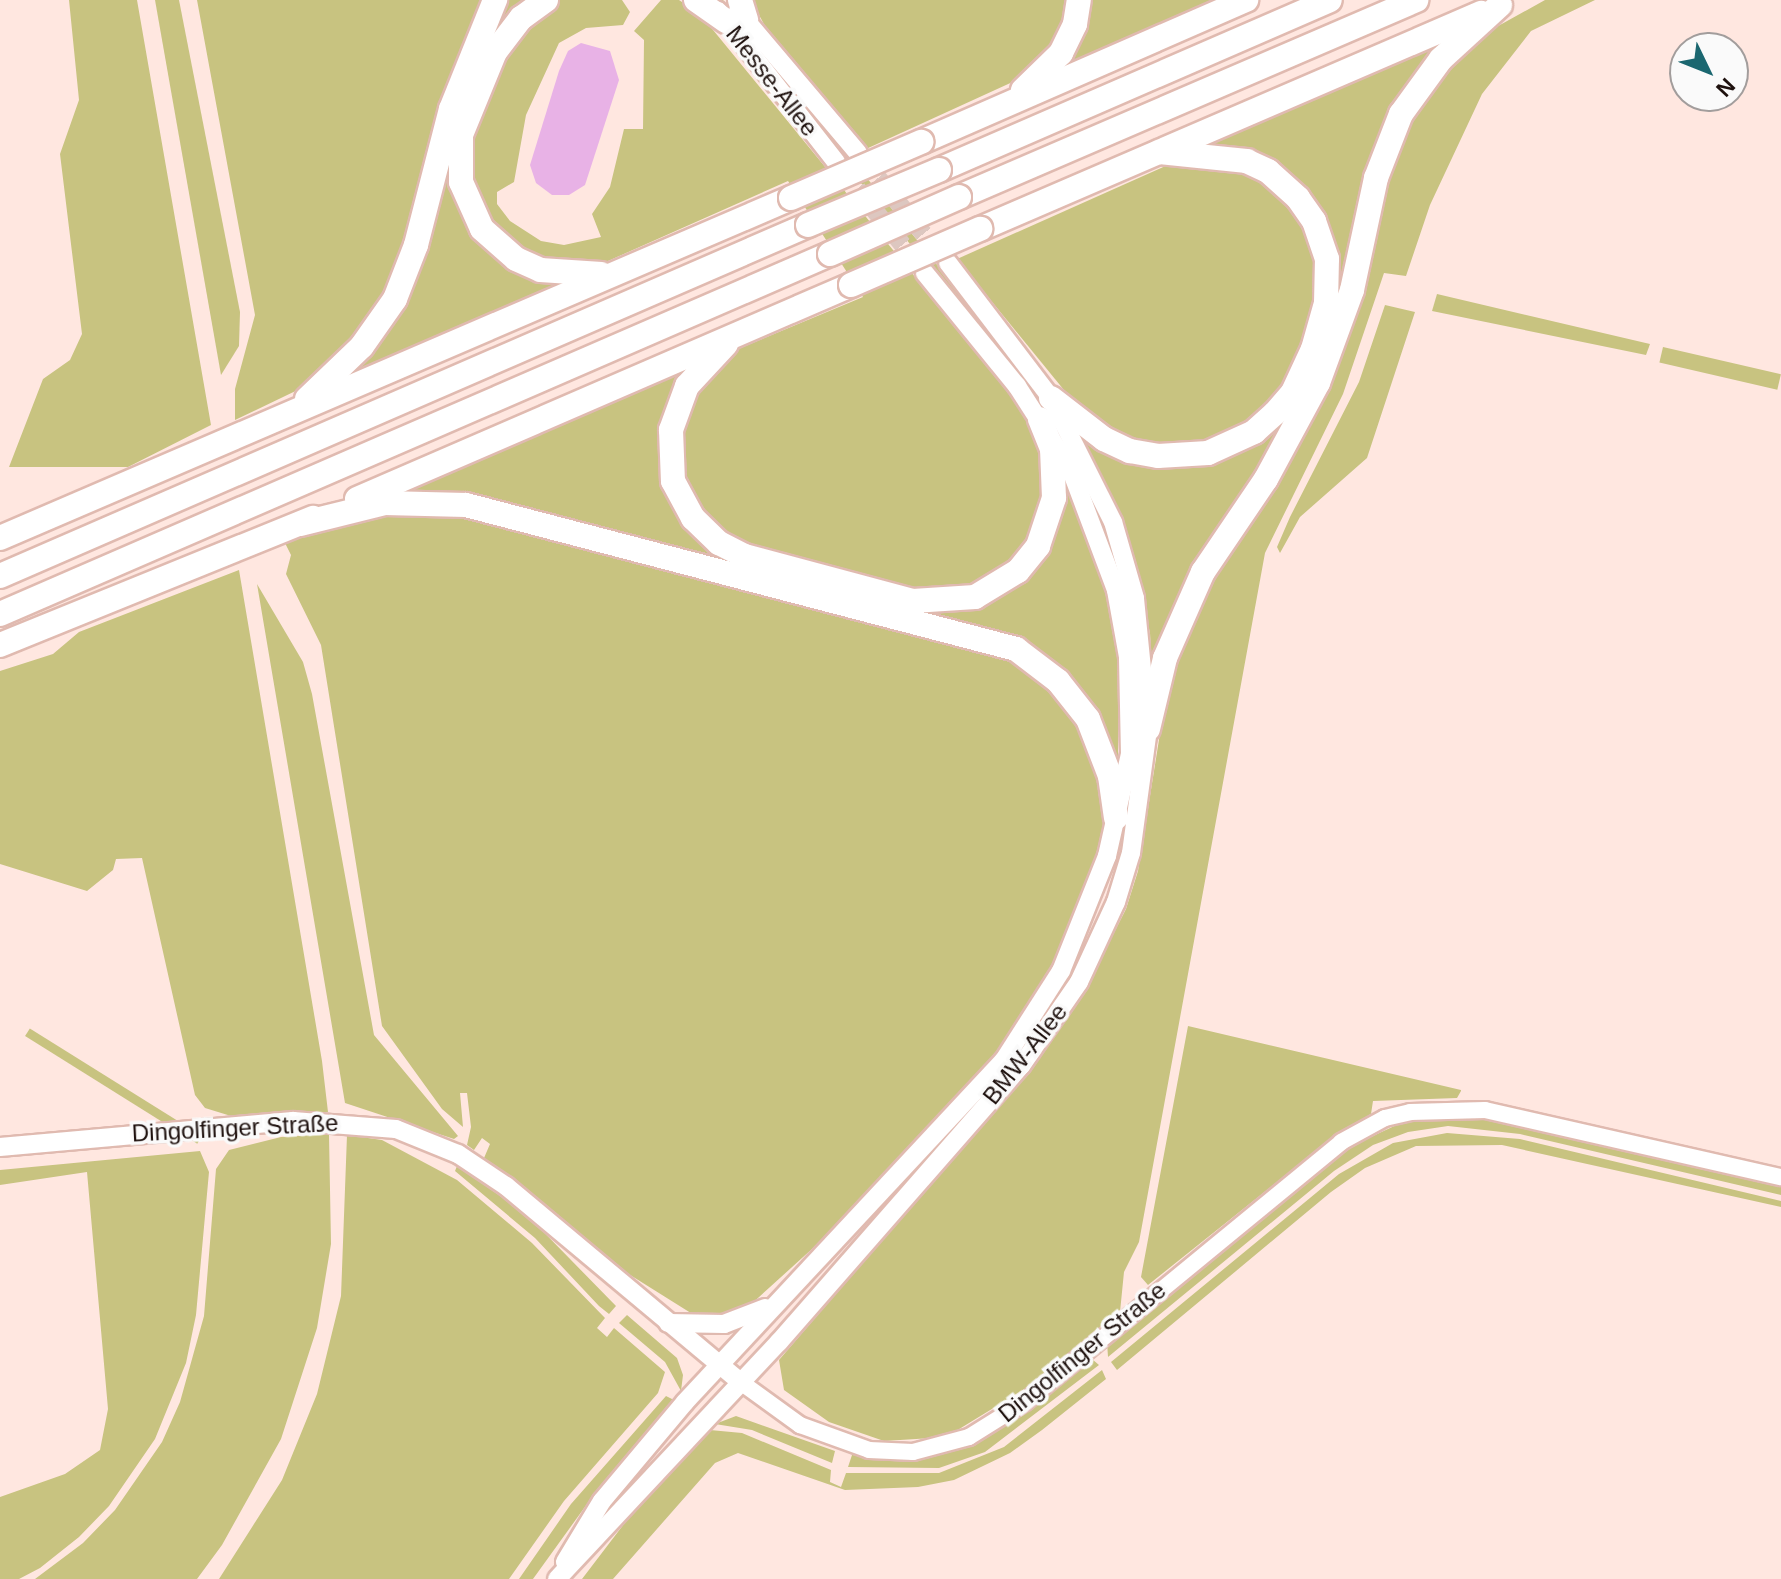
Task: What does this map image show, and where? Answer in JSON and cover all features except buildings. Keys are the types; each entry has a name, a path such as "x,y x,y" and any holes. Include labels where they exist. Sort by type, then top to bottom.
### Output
{"highway":[{"path":"283,418 341,369 395,299 416,245 451,109 495,0"},
{"path":"546,0 521,18 495,52 461,135 461,182 482,229 516,259 572,276 627,270"},
{"path":"696,0 735,10"},
{"path":"991,112 1036,80 1061,53 1075,24 1079,0"},
{"path":"0,538 627,270 1246,0"},
{"path":"0,576 1330,0"},
{"path":"0,614 1416,0"},
{"path":"0,645 300,524 1505,2"},
{"path":"1148,729 1165,658 1203,572 1266,479 1318,383 1352,290 1376,178 1401,114 1441,59 1505,2"},
{"path":"1046,409 1130,451 1158,456 1208,453 1254,432 1275,413 1293,392 1313,349 1326,303 1327,259 1314,221 1298,198 1268,171 1247,161 1159,152"},
{"path":"733,336 687,386 671,430 669,457 673,481 693,518 719,543 745,556 913,601 975,597 1018,571 1038,546 1054,498 1046,409"},
{"path":"300,524 385,503 466,505 1016,649 1058,681 1088,719 1110,776 1116,818"}],"main road":[{"name":"Messe-Allee","path":"708,0 735,10 858,153"},
{"name":"Messe-Allee","path":"735,10 836,162"},
{"path":"948,263 1046,409"},
{"path":"925,273 1046,409"},
{"name":"BMW-Allee","path":"556,1579 742,1383 1021,1066 1062,1009 1101,938 1127,866 1141,806 1148,729 1135,598 1113,522 1046,409"},
{"name":"BMW-Allee","path":"556,1579 602,1501 719,1365 1004,1060 1034,1019 1096,890 1130,754 1128,657 1116,590 1046,409"},
{"name":"Dingolfinger Straße","path":"0,1147 49,1139 293,1121 376,1125 446,1148 490,1175 742,1383"},
{"path":"668,1323 724,1324 778,1301"}],"street":[{"name":"Dingolfinger Straße","path":"742,1383 800,1425 858,1448 913,1452 969,1437 1025,1402 1341,1142 1385,1118 1410,1112 1485,1110 1781,1177"}],"shaded area":[{"path":"69,0 137,0 211,425 128,467 9,467 43,379 70,360 82,334 60,154 79,100"},
{"path":"155,0 179,0 240,312 239,346 221,375"},
{"path":"197,0 488,0 382,300 359,336 308,385 235,420 235,389 255,315"},
{"path":"504,0 532,0 464,105 468,216 573,281 333,389 359,358"},
{"path":"555,0 622,0 630,12 623,25 586,28 559,43 526,115 514,182 497,192 497,204 510,221 541,241 564,245 601,237 592,214 610,187 624,129 643,129 644,40 634,31 661,0 679,0 700,14 1032,420 1046,455 1042,525 999,578 940,598 734,545 685,493 682,409 731,352 863,297 788,181 599,265 567,267 513,248 476,205 465,148 498,59"},
{"path":"714,0 723,0 1035,386 1028,391"},
{"path":"751,0 1070,0 1063,32 1032,73 866,149 766,28"},
{"path":"1085,0 1227,0 1058,73"},
{"path":"1545,0 1595,0 1531,31 1482,94 1430,205 1406,276 1384,273 1343,394 1265,553 1139,1242 1124,1272 1120,1312 1031,1385 956,1431 932,1438 884,1441 829,1422 784,1390 779,1360 1033,1064 1085,990 1126,909 1138,871 1170,671 1196,601 1273,481 1380,184 1424,92 1473,40"},
{"path":"1456,33 1436,55 1336,295 1322,219 1214,146 1213,139"},
{"path":"581,43 610,51 619,80 585,185 569,195 552,195 536,183 530,165 559,71 568,51"},
{"path":"1220,162 1265,178 1298,210 1317,254 1320,300 1288,386 1237,435 1167,450 1109,432 1077,406 957,259 1170,164"},
{"path":"1437,294 1650,344 1646,355 1432,311"},
{"path":"1385,305 1415,312 1367,458 1300,517 1280,553 1277,547 1290,517 1359,382"},
{"path":"1663,347 1781,374 1777,390 1659,363"},
{"path":"702,358 676,391 689,523 911,608 1002,591 1065,471 1110,600 1118,648 1118,782 1041,658 553,518 383,499"},
{"path":"1287,416 1152,670 1150,633 1126,532 1083,438 1146,463"},
{"path":"435,509 994,647 1045,675 1098,755 1105,818 1096,863 1056,964 1008,1039 846,1218 747,1308 719,1318 694,1315 619,1268 484,1158 490,1144 482,1138 474,1150 467,1145 471,1127 467,1093 460,1093 463,1127 442,1109 382,1026 321,645 286,574 291,555 285,543 350,519"},
{"path":"239,570 328,1112 231,1116 205,1108 195,1095 142,858 116,859 113,870 87,891 0,864 0,671 53,654 79,632"},
{"path":"257,584 303,662 312,694 374,1035 458,1136 454,1139 345,1103"},
{"path":"1188,1026 1461,1091 1457,1098 1373,1101 1371,1114 1331,1139 1148,1285 1141,1277"},
{"path":"30,1028 202,1136 197,1144 25,1036"},
{"path":"1482,1118 1781,1185 1781,1195 1520,1134 1448,1126 1408,1132 1373,1145 1334,1171 1108,1357 1107,1342 1345,1149 1403,1122"},
{"path":"1447,1133 1520,1139 1781,1201 1781,1207 1502,1145 1416,1146 1365,1168 1331,1192 1117,1370 1111,1362 1339,1174 1393,1143"},
{"path":"329,1134 331,1244 317,1328 281,1439 222,1545 197,1579 35,1579 83,1543 115,1510 162,1442 180,1402 204,1316 216,1169 229,1150 281,1137"},
{"path":"347,1135 382,1140 457,1180 532,1243 605,1318 597,1328 607,1337 614,1328 665,1372 658,1393 564,1501 509,1579 219,1579 282,1480 317,1394 341,1296"},
{"path":"200,1151 209,1172 196,1315 186,1363 155,1439 109,1506 79,1537 40,1568 19,1579 0,1579 0,1497 65,1474 100,1450 108,1409 87,1172 0,1185 0,1170"},
{"path":"457,1166 526,1214 616,1306 609,1314 535,1238 455,1171"},
{"path":"627,1315 677,1358 683,1375 681,1391 665,1362 619,1323"},
{"path":"1092,1359 1099,1365 985,1452 939,1468 848,1467 852,1455 911,1459 971,1444 1004,1426"},
{"path":"1102,1370 1106,1379 1042,1430 1010,1453 954,1480 918,1487 845,1490 738,1453 715,1463 613,1579 582,1579 627,1520 710,1430 742,1433 831,1470 830,1482 841,1487 846,1473 939,1473 1004,1447"},
{"path":"666,1396 676,1401 595,1493 533,1579 519,1579 571,1504"},
{"path":"736,1416 835,1451 832,1463 752,1430 715,1424"}],"tunnel":[{"path":"861,157 941,255"},
{"path":"840,168 920,266"}]}
